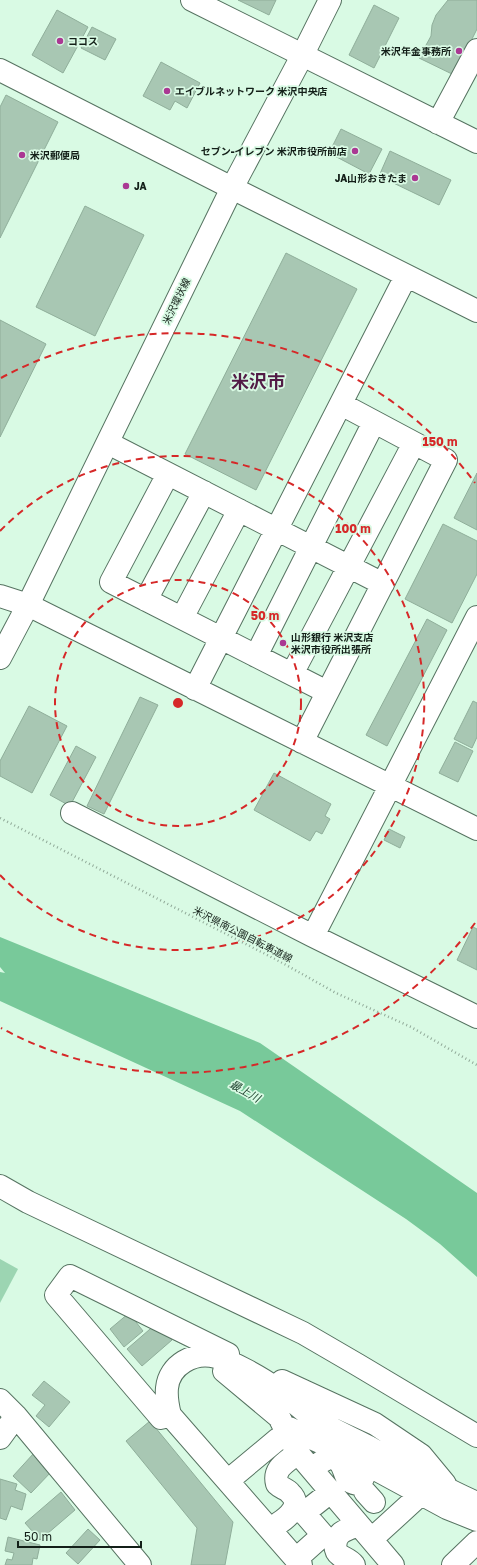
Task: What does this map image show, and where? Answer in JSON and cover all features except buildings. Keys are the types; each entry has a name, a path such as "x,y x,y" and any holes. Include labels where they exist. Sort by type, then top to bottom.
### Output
{"street":[{"path":"192,0 477,142"},
{"name":"米沢環状線","path":"0,658 28,605 232,188 330,0"},
{"path":"438,123 477,50"},
{"path":"0,70 477,311"},
{"path":"195,689 406,276"},
{"path":"302,742 446,460 341,404"},
{"path":"256,656 374,422"},
{"path":"108,442 383,584"},
{"path":"292,674 414,443"},
{"path":"168,474 111,582 328,692"},
{"path":"146,600 204,492"},
{"path":"182,618 239,510"},
{"path":"0,596 28,605 477,829"},
{"path":"313,936 474,631"},
{"path":"72,813 313,936 477,1017"},
{"path":"0,1186 28,1202 303,1334 477,1436"},
{"path":"302,1562 161,1418 56,1295 70,1276 231,1359 375,1424 421,1454 450,1491"},
{"path":"161,1418 157,1402 158,1386 164,1371 174,1359 186,1351 197,1348 214,1349 277,1389 311,1416 450,1491 477,1503"},
{"path":"302,1562 170,1415 167,1402 167,1388 172,1373 179,1364 189,1358 199,1356 215,1356 231,1359 268,1392 285,1437 328,1494 365,1531"},
{"path":"302,1562 278,1523 177,1404 175,1392 178,1378 182,1373 191,1367 200,1364 212,1365 228,1373 285,1437 390,1565"},
{"path":"277,1389 308,1422 448,1500 477,1512"},
{"path":"0,1400 16,1416 140,1565"},
{"path":"0,1438 16,1416"},
{"path":"285,1437 300,1450 348,1506 390,1565"},
{"path":"285,1437 353,1456 447,1508 477,1520"},
{"path":"239,1478 285,1437"},
{"path":"278,1523 293,1512 294,1505 294,1498 290,1492 277,1484 277,1472 280,1467 285,1437"},
{"path":"315,1467 326,1458 331,1457 337,1459 342,1464 351,1483 357,1484 377,1470"},
{"path":"365,1531 384,1502 377,1470"},
{"path":"302,1562 324,1535 304,1513 328,1494"},
{"path":"348,1506 384,1502 421,1494"},
{"path":"354,1565 348,1559 341,1556 337,1551 337,1539 341,1533 365,1531"},
{"path":"453,1565 477,1542"},
{"path":"465,1565 477,1554"}],"path":[{"name":"米沢県南公園自転車道線","path":"0,818 280,961 336,993 411,1027 477,1065"}],"shaded area":[{"path":"0,1259 18,1269 0,1303"}],"water":[{"name":"最上川","path":"0,937 260,1043 477,1193 477,1277 440,1244 406,1219 240,1111 0,1001 0,972 5,973 0,967"}],"place":[{"name":"ココス","path":"60,41"},
{"name":"米沢年金事務所","path":"459,51"},
{"name":"エイブルネットワーク 米沢中央店","path":"167,91"},
{"name":"セブン-イレブン 米沢市役所前店","path":"355,151"},
{"name":"米沢郵便局","path":"22,155"},
{"name":"JA山形おきたま","path":"415,178"},
{"name":"JA","path":"126,186"},
{"name":"山形銀行 米沢支店 米沢市役所出張所","path":"283,643"}],"district":[{"name":"米沢市","path":"258,382"}]}
